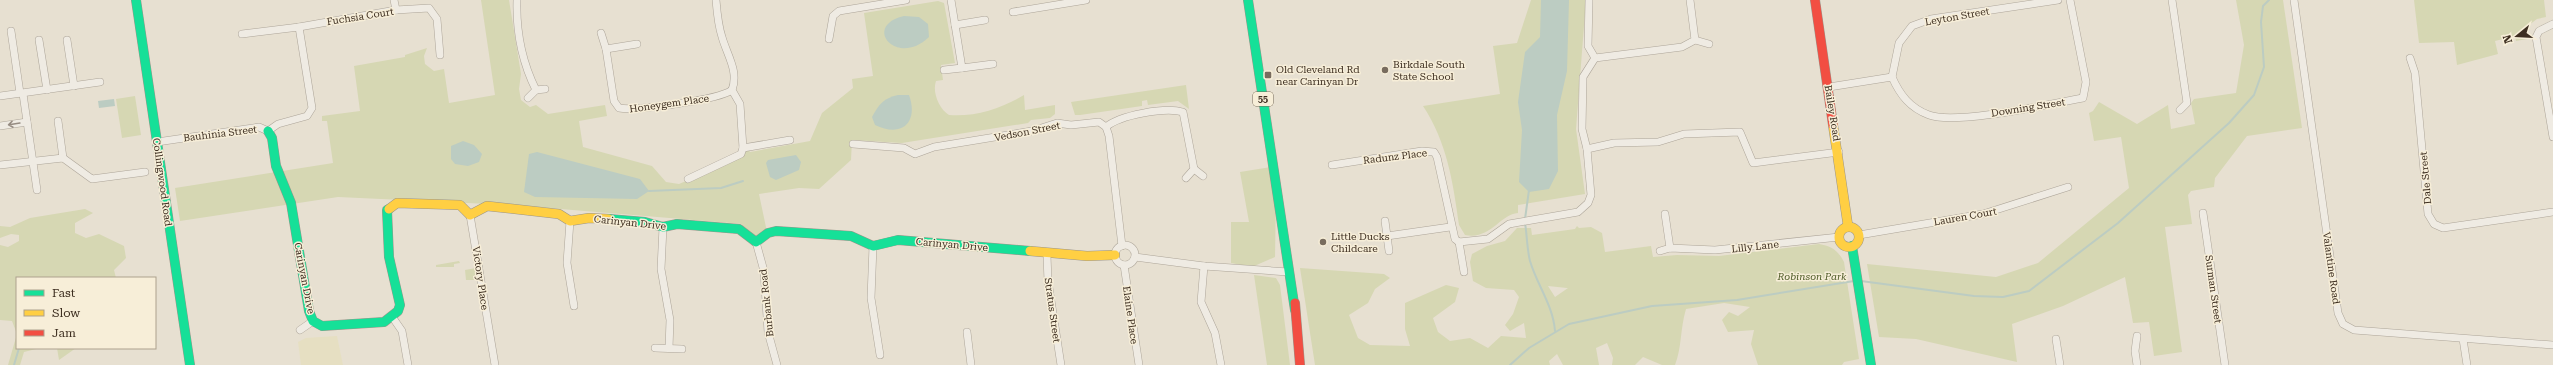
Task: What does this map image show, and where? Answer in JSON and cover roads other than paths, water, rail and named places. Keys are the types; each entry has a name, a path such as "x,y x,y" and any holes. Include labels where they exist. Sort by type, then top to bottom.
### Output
{"street":[{"name":"Collingwood Road","path":"136,0 190,365"},
{"path":"394,0 396,10"},
{"path":"517,0 516,24 526,70 536,90"},
{"path":"688,179 741,154 743,148 740,104 732,90 735,83 734,69 721,35 716,0"},
{"path":"829,39 833,16 839,11 906,0"},
{"path":"951,0 962,68"},
{"path":"1013,12 1055,3 1086,0"},
{"name":"55","path":"1248,0 1284,232 1288,272 1295,310"},
{"path":"1589,0 1588,46 1595,58"},
{"path":"1690,0 1695,40"},
{"name":"Bailey Road","path":"1816,0 1839,152 1848,226"},
{"name":"Leyton Street","path":"1892,77 1899,43 1912,26 1931,19 2058,0"},
{"name":"Downing Street","path":"1892,77 1900,95 1914,108 1930,115 1953,119 2083,98 2086,82 2070,0"},
{"path":"2172,0 2187,103 2180,110"},
{"name":"Valantine Road","path":"2294,0 2338,313 2343,324 2354,330 2553,345"},
{"name":"Fuchsia Court","path":"242,34 299,27 396,10 419,8 433,10 437,19 440,55"},
{"path":"955,25 985,20"},
{"path":"2553,24 2538,31 2536,38 2553,136"},
{"name":"Bauhinia Street","path":"157,142 259,127 268,131 278,124 307,116 312,108 299,27"},
{"path":"11,31 37,190"},
{"name":"Honeygem Place","path":"601,33 606,49 614,101 619,108 656,106 722,95 732,90"},
{"path":"39,40 47,90"},
{"path":"67,40 74,86"},
{"path":"1595,58 1682,47 1695,40 1709,44"},
{"path":"606,49 637,44"},
{"path":"1464,272 1459,242 1488,238 1509,224 1578,212 1588,204 1591,195 1587,149 1582,129 1583,77 1595,58"},
{"name":"Dale Street","path":"2410,58 2415,73 2428,214 2434,224 2443,228 2553,212"},
{"path":"944,70 994,64"},
{"path":"1829,87 1892,77"},
{"path":"0,96 100,82"},
{"path":"528,98 536,90 545,89"},
{"path":"1122,246 1132,248 1135,257 1133,262 1124,265 1118,262 1115,255 1122,246 1106,127 1119,118 1174,109 1183,112 1194,169 1203,176"},
{"path":"58,121 62,158"},
{"path":"0,126 27,122"},
{"name":"Vedson Street","path":"853,144 904,148 915,154 934,147 1032,131 1057,123 1071,125 1099,122 1106,127"},
{"name":"Carinyan Drive","path":"268,131 272,138 276,166 292,203 309,311 313,321 322,326 351,326 384,322 393,318"},
{"path":"1587,149 1614,142 1658,142 1684,134 1740,132 1753,163 1839,152"},
{"path":"743,148 790,140"},
{"name":"Radunz Place","path":"1332,165 1422,151 1434,152 1437,157 1450,228 1455,239 1459,242"},
{"path":"0,165 33,160 62,158 92,179 145,172"},
{"path":"1186,178 1194,169"},
{"name":"Lauren Court","path":"1859,235 1983,214 2068,187"},
{"path":"408,365 402,331 393,318 400,305 389,257 387,210 397,203 460,205 470,214 487,206 560,214 570,221 568,263 574,306"},
{"name":"Surman Street","path":"2203,213 2224,365"},
{"name":"Victory Place","path":"470,214 494,365"},
{"path":"1665,214 1670,248"},
{"name":"Carinyan Drive","path":"570,221 597,218 645,222 663,227 677,224 739,229 756,242"},
{"path":"1385,221 1389,251"},
{"path":"1848,226 1854,228 1859,235 1859,241 1852,246 1844,245 1839,237 1843,229 1848,226"},
{"path":"663,227 661,269 670,320 669,348"},
{"path":"1387,236 1450,228"},
{"path":"756,242 768,233 776,231 851,236 873,246 872,298 880,355"},
{"name":"55","path":"1284,232 1288,242 1295,295 1300,365"},
{"name":"Lilly Lane","path":"1660,251 1670,248 1715,250 1839,237"},
{"name":"Carinyan Drive","path":"873,246 898,240 1030,251 1047,256 1063,254 1104,257 1115,255"},
{"name":"Burbank Road","path":"756,242 764,271 768,332 777,365"},
{"path":"1852,246 1871,365"},
{"name":"Stratus Street","path":"1047,256 1048,281 1060,365"},
{"path":"1135,257 1204,266 1288,272"},
{"name":"Elaine Place","path":"1124,265 1138,365"},
{"path":"1204,266 1201,302 1215,333 1220,365"},
{"path":"300,330 313,321"},
{"path":"967,332 971,365"},
{"path":"2137,336 2135,352 2137,365"},
{"path":"2463,338 2467,365"},
{"path":"2056,339 2060,365"},
{"path":"655,348 682,349"}],"waterway":[{"path":"1861,281 1974,296 2003,297 2029,291 2118,223 2229,123 2254,95 2264,67 2261,22 2263,6 2269,0"},
{"path":"649,191 721,188 743,181"},
{"path":"1525,219 1529,190"},
{"path":"1525,223 1530,261 1551,312 1555,331"},
{"path":"1510,365 1529,348 1569,324 1652,306 1737,300 1854,281"},
{"path":"14,365 19,349"}],"place":[{"name":"Birkdale South State School","path":"1385,70"},
{"name":"Old Cleveland Rd near Carinyan Dr","path":"1268,75"},
{"name":"Little Ducks Childcare","path":"1323,242"}],"park label":[{"name":"Robinson Park","path":"1812,276"}]}
